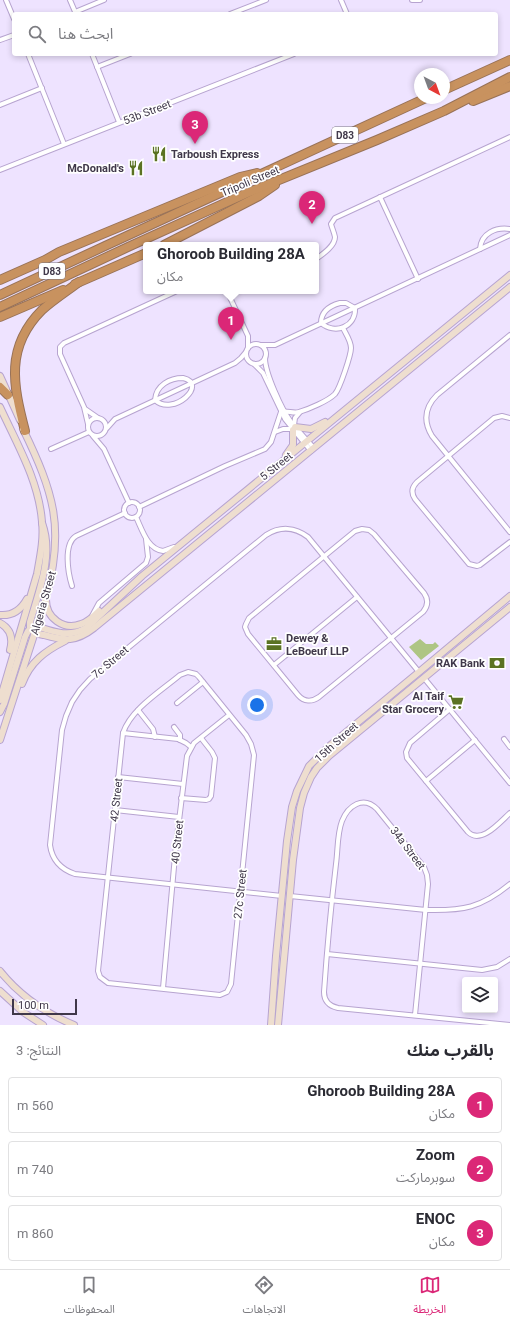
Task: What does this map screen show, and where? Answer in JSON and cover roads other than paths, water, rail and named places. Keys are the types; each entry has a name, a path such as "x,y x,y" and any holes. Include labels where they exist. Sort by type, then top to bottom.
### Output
{"highway":[{"path":"450,87 510,60"},
{"name":"Tripoli Street","path":"0,307 247,193 444,110 510,77"},
{"path":"444,110 463,105 510,86"},
{"name":"Tripoli Street","path":"0,295 414,104"},
{"path":"0,280 45,260 59,252 240,177 264,173"},
{"path":"170,242 259,196 282,179"},
{"path":"0,274 44,255 59,252"},
{"path":"0,318 143,254"},
{"path":"25,431 17,401 14,381 16,358 20,343 29,326 43,310 79,282"},
{"path":"0,387 8,395"}],"street":[{"path":"6,0 12,14"},
{"path":"70,0 75,12"},
{"path":"77,12 104,0"},
{"path":"235,12 266,0"},
{"path":"341,0 346,12"},
{"path":"412,0 420,0"},
{"path":"0,40 12,36"},
{"path":"29,56 64,144"},
{"path":"93,56 119,122"},
{"path":"97,67 125,56"},
{"name":"53b Street","path":"0,170 289,56"},
{"path":"0,105 42,88"},
{"path":"319,257 334,242 335,236 331,226 333,220 510,137"},
{"path":"380,197 418,279"},
{"path":"480,249 482,241 490,232 500,228 510,229"},
{"path":"104,449 103,435 115,419 235,363 251,345 275,345 510,235"},
{"name":"5 Street","path":"34,629 69,634 80,631 95,620 142,576 510,275"},
{"name":"5 Street","path":"34,629 67,640 83,636 510,287"},
{"path":"129,503 104,449 89,432 84,407 59,349 62,345 171,294"},
{"path":"139,507 225,466 263,450 269,445 275,433 283,412 268,374 265,349 248,336 228,294"},
{"path":"321,324 324,313 333,306 346,303 355,308"},
{"path":"321,324 332,329 343,328 352,322 355,308"},
{"path":"283,412 292,413 300,411 329,398 339,388 351,348 343,328"},
{"path":"510,335 433,399 427,409 426,420 432,436 510,532"},
{"path":"248,336 247,358 263,373 293,428 312,449"},
{"path":"235,363 259,364 275,345"},
{"name":"Algeria Street","path":"0,376 25,431 51,496 56,533 54,560 46,598 34,629 0,740"},
{"path":"155,400 156,393 169,381 184,378 192,383"},
{"path":"155,400 166,405 179,402 186,398 190,392 192,383"},
{"name":"Algeria Street","path":"0,407 22,453 34,484 40,504 42,523 40,554 32,589 0,700"},
{"path":"84,407 106,423 107,428"},
{"path":"275,467 293,445 293,428 295,418 300,411"},
{"path":"510,418 502,416 494,418 414,485 412,492 415,499 466,562 473,566 480,565 510,542"},
{"path":"88,424 92,419 115,419"},
{"path":"275,433 283,429 311,429 332,420"},
{"path":"51,448 89,432"},
{"path":"93,436 98,437 103,435"},
{"path":"136,517 131,518 126,515 125,507 129,503 135,503 139,507"},
{"path":"136,517 139,512 139,507"},
{"path":"72,586 68,569 68,546 71,540 76,536 125,513"},
{"path":"136,517 146,538 154,548 160,551 168,550 182,543"},
{"path":"0,712 4,704 25,637 34,629 30,622 44,570 47,550 47,539 42,523"},
{"name":"7c Street","path":"107,878 74,874 66,871 56,862 50,845 62,730 69,709 80,690 90,679 266,535 278,529 284,528 297,530 308,537 419,672"},
{"path":"362,528 369,530 374,534 428,599 425,610 316,700 312,701 304,700 298,695 246,631 246,624 249,618 324,557 355,531 362,528"},
{"path":"91,617 99,603 146,563 148,557 146,538"},
{"path":"46,598 47,607 51,616 64,625 76,626 91,617 142,576"},
{"path":"0,615 9,615 20,609 32,589"},
{"name":"15th Street","path":"271,1023 287,841 294,800 300,782 309,766 328,746 510,596"},
{"path":"274,665 357,597"},
{"name":"15th Street","path":"278,1025 293,860 300,808 308,781 325,759 510,607"},
{"path":"472,637 475,631 494,614 492,610"},
{"path":"0,623 8,630 12,639 7,663 8,670"},
{"path":"11,707 31,666 49,650 67,640"},
{"name":"42 Street","path":"98,971 123,733 127,722 138,710 184,673 192,672 199,677"},
{"name":"27c Street","path":"98,971 100,977 108,983 216,995 227,992 231,984 254,755 249,739 199,677"},
{"path":"424,678 510,783"},
{"path":"177,703 203,682"},
{"path":"360,730 357,728 357,725 373,709"},
{"path":"450,709 410,743 407,749 407,758 468,832 473,836 483,836 510,814"},
{"path":"138,710 153,729 155,737"},
{"path":"123,733 180,740 191,747 229,715"},
{"path":"174,727 180,735 180,740"},
{"path":"181,798 206,800 211,796 215,758 201,738"},
{"path":"504,739 510,747"},
{"path":"426,781 475,740"},
{"name":"40 Street","path":"162,988 181,798 187,756 191,747"},
{"path":"506,778 510,775"},
{"path":"118,777 183,784"},
{"name":"34a Street","path":"331,900 340,827 345,816 357,804 366,802 374,806 424,867 427,875 428,884 426,910 415,1015"},
{"path":"115,810 179,817"},
{"path":"287,841 292,841 291,855 293,860"},
{"path":"107,878 282,896"},
{"path":"290,896 448,911 472,907 494,896 510,884"},
{"path":"331,900 324,996 325,1000 330,1005 338,1008 510,1025"},
{"path":"327,954 487,970 501,965 510,959"},
{"path":"0,971 32,1002 56,1017 74,1025"},
{"path":"0,991 23,1012 42,1025"}],"place":[{"name":"ENOC","path":"195,144"},
{"name":"Tarboush Express","path":"159,154"},
{"name":"McDonald's","path":"136,168"},
{"name":"Zoom","path":"312,224"},
{"name":"Ghoroob Building 28A","path":"231,340"},
{"name":"Dewey & LeBoeuf LLP","path":"274,644"},
{"name":"RAK Bank","path":"497,663"},
{"name":"Al Taif Star Grocery","path":"456,702"}]}
